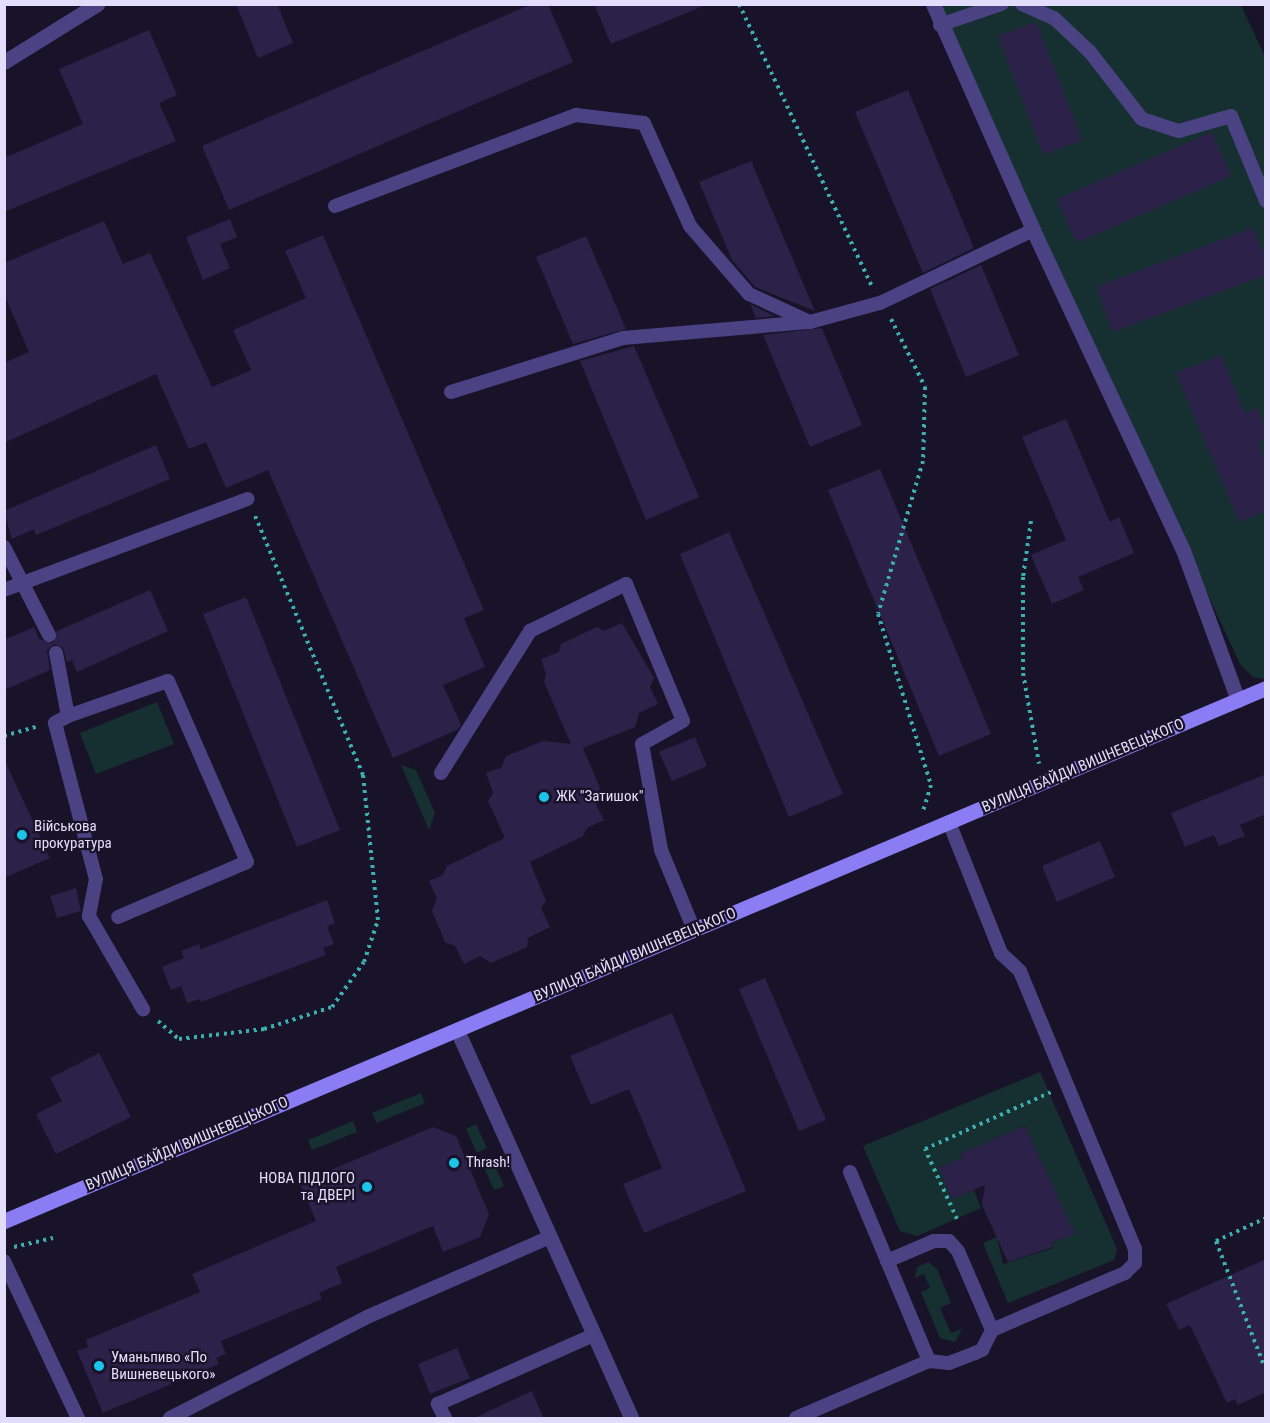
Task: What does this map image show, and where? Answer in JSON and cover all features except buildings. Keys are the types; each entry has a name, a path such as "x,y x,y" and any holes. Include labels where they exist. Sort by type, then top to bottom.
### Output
{"street":[{"path":"4,62 97,4"},
{"path":"933,4 940,26 1033,230 1183,550 1238,700"},
{"name":"ВУЛИЦЯ БАЙДИ ВИШНЕВЕЦЬКОГО","path":"4,1221 1266,688"},
{"path":"457,1030 631,1419"}],"lane":[{"path":"940,26 1001,4"},
{"path":"1022,4 1054,18 1090,52 1142,119 1179,131 1231,116 1266,201"},
{"path":"335,206 576,115 644,123 690,226 749,294 810,322"},
{"path":"451,392 623,338 810,322 880,303 1033,230"},
{"path":"4,590 248,499"},
{"path":"4,547 20,584 49,635"},
{"path":"441,773 530,631 626,584 684,722 642,744 661,850 694,930"},
{"path":"56,653 68,716"},
{"path":"118,917 247,862 168,681 68,716 55,723 96,879 89,916 143,1009"},
{"path":"796,1419 929,1361 949,1363 982,1350 992,1330 1125,1273 1135,1263 1135,1249 1020,971 1002,953 949,822"},
{"path":"850,1172 929,1361"},
{"path":"170,1419 367,1317 550,1238"},
{"path":"887,1261 934,1241 949,1241 958,1251 992,1330"},
{"path":"4,1261 78,1419"},
{"path":"445,1419 438,1404 594,1335"}],"path":[{"path":"739,4 880,303 899,331 925,387 922,461 878,614 931,785 916,836"},
{"path":"143,1009 180,1039 264,1029 332,1007 364,962 378,920 363,775 248,499"},
{"path":"1031,521 1023,577 1023,673 1031,733 1043,782"},
{"path":"4,736 55,723"},
{"path":"957,1219 925,1149 1067,1085"},
{"path":"1263,1363 1215,1241 1266,1218"},
{"path":"4,1249 53,1238"}],"green space":[{"path":"940,5 1241,5 1266,59 1265,679 1253,677 1240,664 944,24"},
{"path":"157,702 174,744 96,774 80,733"},
{"path":"401,765 416,770 435,813 429,830"},
{"path":"1040,1072 1117,1249 1114,1260 1008,1303 983,1243 997,1237 1003,1264 1053,1248 1051,1243 1074,1234 1025,1126 960,1154 962,1158 939,1168 952,1199 974,1190 981,1208 917,1236 900,1231 863,1146"},
{"path":"421,1093 425,1103 377,1123 372,1113"},
{"path":"353,1121 357,1132 312,1150 308,1140"},
{"path":"476,1124 487,1148 477,1153 466,1129"},
{"path":"492,1159 504,1186 494,1190 482,1163"},
{"path":"928,1262 937,1269 951,1303 940,1308 951,1333 962,1329 955,1342 940,1338 921,1292 930,1288 924,1274 915,1278 917,1267"}],"place":[{"name":"ЖК \"Затишок\"","path":"544,797"},
{"name":"Військова прокуратура","path":"22,835"},
{"name":"Thrash!","path":"454,1163"},
{"name":"НОВА ПІДЛОГО та ДВЕРІ","path":"367,1187"},
{"name":"Уманьпиво «По Вишневецького»","path":"99,1366"}]}
